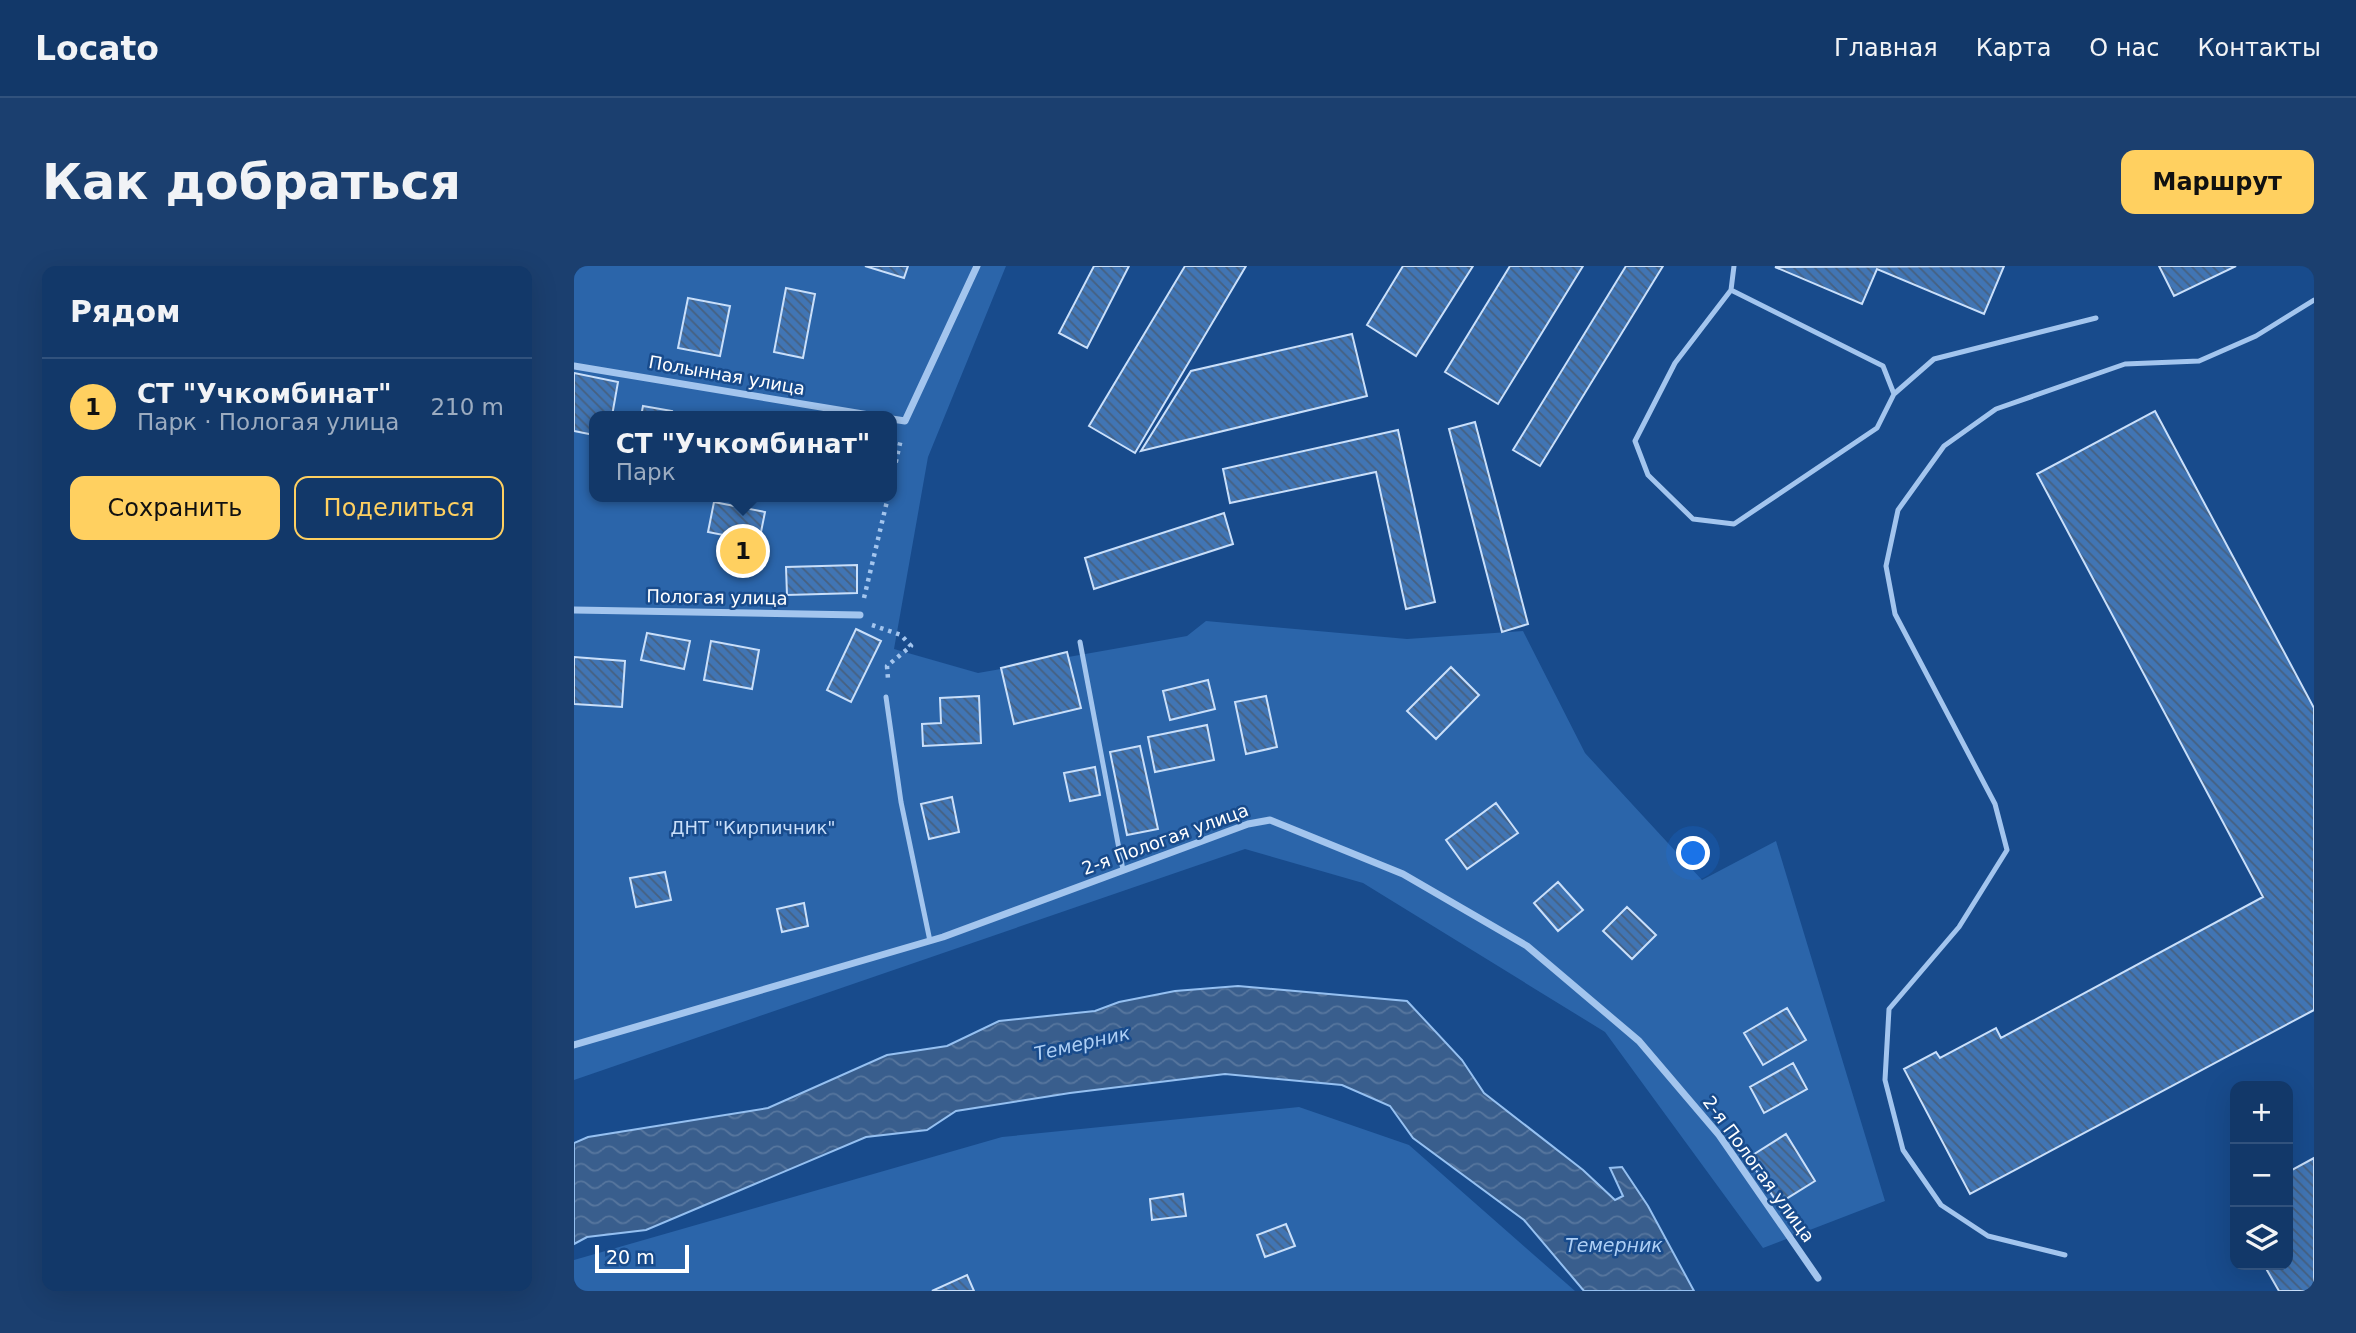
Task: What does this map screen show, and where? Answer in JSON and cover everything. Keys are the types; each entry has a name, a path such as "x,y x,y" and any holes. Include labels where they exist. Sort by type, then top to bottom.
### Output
{"street":[{"path":"897,420 905,421 977,266"},
{"name":"Полынная улица","path":"574,366 845,411"},
{"name":"Пологая улица","path":"574,610 860,615"},
{"name":"2-я Пологая улица","path":"574,1045 930,942 1248,824 1270,820 1403,874 1516,939 1639,1041 1719,1135 1818,1278"}],"lane":[{"path":"1734,266 1731,290 1675,363 1635,441 1648,475 1693,519 1734,524 1877,428 1894,394 1934,359 2096,318"},
{"path":"1731,290 1883,366 1894,394"},
{"path":"2065,1255 1988,1236 1941,1205 1903,1150 1885,1080 1889,1009 1959,927 2007,850 1995,803 1895,614 1886,566 1898,510 1944,446 1996,409 2125,363 2199,360 2256,336 2314,300"},
{"path":"1080,642 1123,870"},
{"path":"886,697 901,802 930,942"}],"path":[{"path":"897,457 905,421"},
{"path":"886,697 887,666 911,646 901,635 874,627 860,615 887,502"}],"green space":[{"name":"ДНТ \"Кирпичник\"","path":"574,266 1006,266 928,457 894,649 978,673 1187,636 1206,621 1407,639 1523,631 1585,753 1702,880 1776,841 1885,1201 1763,1248 1605,1032 1363,883 1245,849 574,1080"},
{"path":"1299,1107 1409,1145 1575,1291 574,1291 574,1260 1002,1137"}],"water":[{"name":"Темерник","path":"1238,986 1407,1001 1462,1060 1484,1093 1583,1170 1615,1200 1623,1196 1610,1168 1622,1167 1648,1206 1694,1291 1584,1291 1524,1220 1413,1138 1390,1106 1342,1085 1225,1074 1070,1093 956,1111 927,1130 866,1137 646,1230 587,1237 574,1244 574,1143 588,1137 768,1108 887,1055 947,1046 999,1021 1095,1011 1119,1002 1175,991"}],"building":[{"path":"865,266 908,266 904,278"},
{"path":"1094,266 1129,266 1087,348 1059,333"},
{"path":"1185,266 1246,266 1135,453 1089,426"},
{"path":"1403,266 1473,266 1416,356 1367,325"},
{"path":"1510,266 1583,266 1498,404 1445,372"},
{"path":"1626,266 1663,266 1540,466 1513,450"},
{"path":"2004,266 1984,314 1877,269 1862,304 1775,267"},
{"path":"2159,266 2236,266 2174,296"},
{"path":"786,288 815,294 803,358 774,352"},
{"path":"688,298 730,306 720,356 678,348"},
{"path":"1352,334 1367,396 1141,451 1191,371"},
{"path":"574,373 618,382 613,411 589,411 589,434 574,431"},
{"path":"643,406 672,411 642,411"},
{"path":"2155,411 2314,708 2314,1010 1970,1194 1904,1069 1936,1052 1940,1058 1996,1028 2001,1038 2263,897 2037,474"},
{"path":"1475,422 1528,624 1502,632 1449,429"},
{"path":"1398,430 1435,602 1406,609 1376,472 1230,503 1223,469"},
{"path":"714,502 765,512 759,542 708,532"},
{"path":"1224,513 1233,544 1094,589 1085,558"},
{"path":"857,565 857,593 787,595 786,567"},
{"path":"856,629 881,641 851,702 827,690"},
{"path":"647,633 690,641 684,669 641,660"},
{"path":"711,641 759,650 752,689 704,680"},
{"path":"1067,652 1081,708 1014,724 1001,668"},
{"path":"574,657 625,661 622,707 574,704"},
{"path":"1451,667 1479,695 1436,739 1407,711"},
{"path":"1208,680 1215,709 1170,720 1163,691"},
{"path":"979,696 981,743 923,746 922,724 941,723 940,698"},
{"path":"1266,696 1277,747 1246,754 1235,702"},
{"path":"1207,725 1214,760 1155,772 1148,737"},
{"path":"1140,746 1158,829 1127,835 1110,752"},
{"path":"1095,767 1100,795 1070,801 1064,773"},
{"path":"952,797 959,832 929,839 921,804"},
{"path":"1496,803 1518,833 1467,869 1446,840"},
{"path":"665,872 671,900 636,907 630,878"},
{"path":"1558,882 1583,910 1558,931 1534,903"},
{"path":"804,903 808,926 782,932 777,909"},
{"path":"1627,907 1656,935 1632,959 1603,931"},
{"path":"1787,1008 1806,1040 1763,1065 1744,1033"},
{"path":"1793,1063 1807,1089 1764,1113 1750,1087"},
{"path":"1786,1134 1815,1181 1778,1204 1748,1158"},
{"path":"2314,1158 2314,1291 2279,1291 2267,1270 2293,1270 2293,1169"},
{"path":"1183,1194 1186,1216 1152,1220 1150,1199"},
{"path":"1286,1224 1295,1246 1265,1257 1257,1235"},
{"path":"967,1275 974,1291 932,1291"}],"place":[{"name":"СТ \"Учкомбинат\"","path":"743,551"}]}
